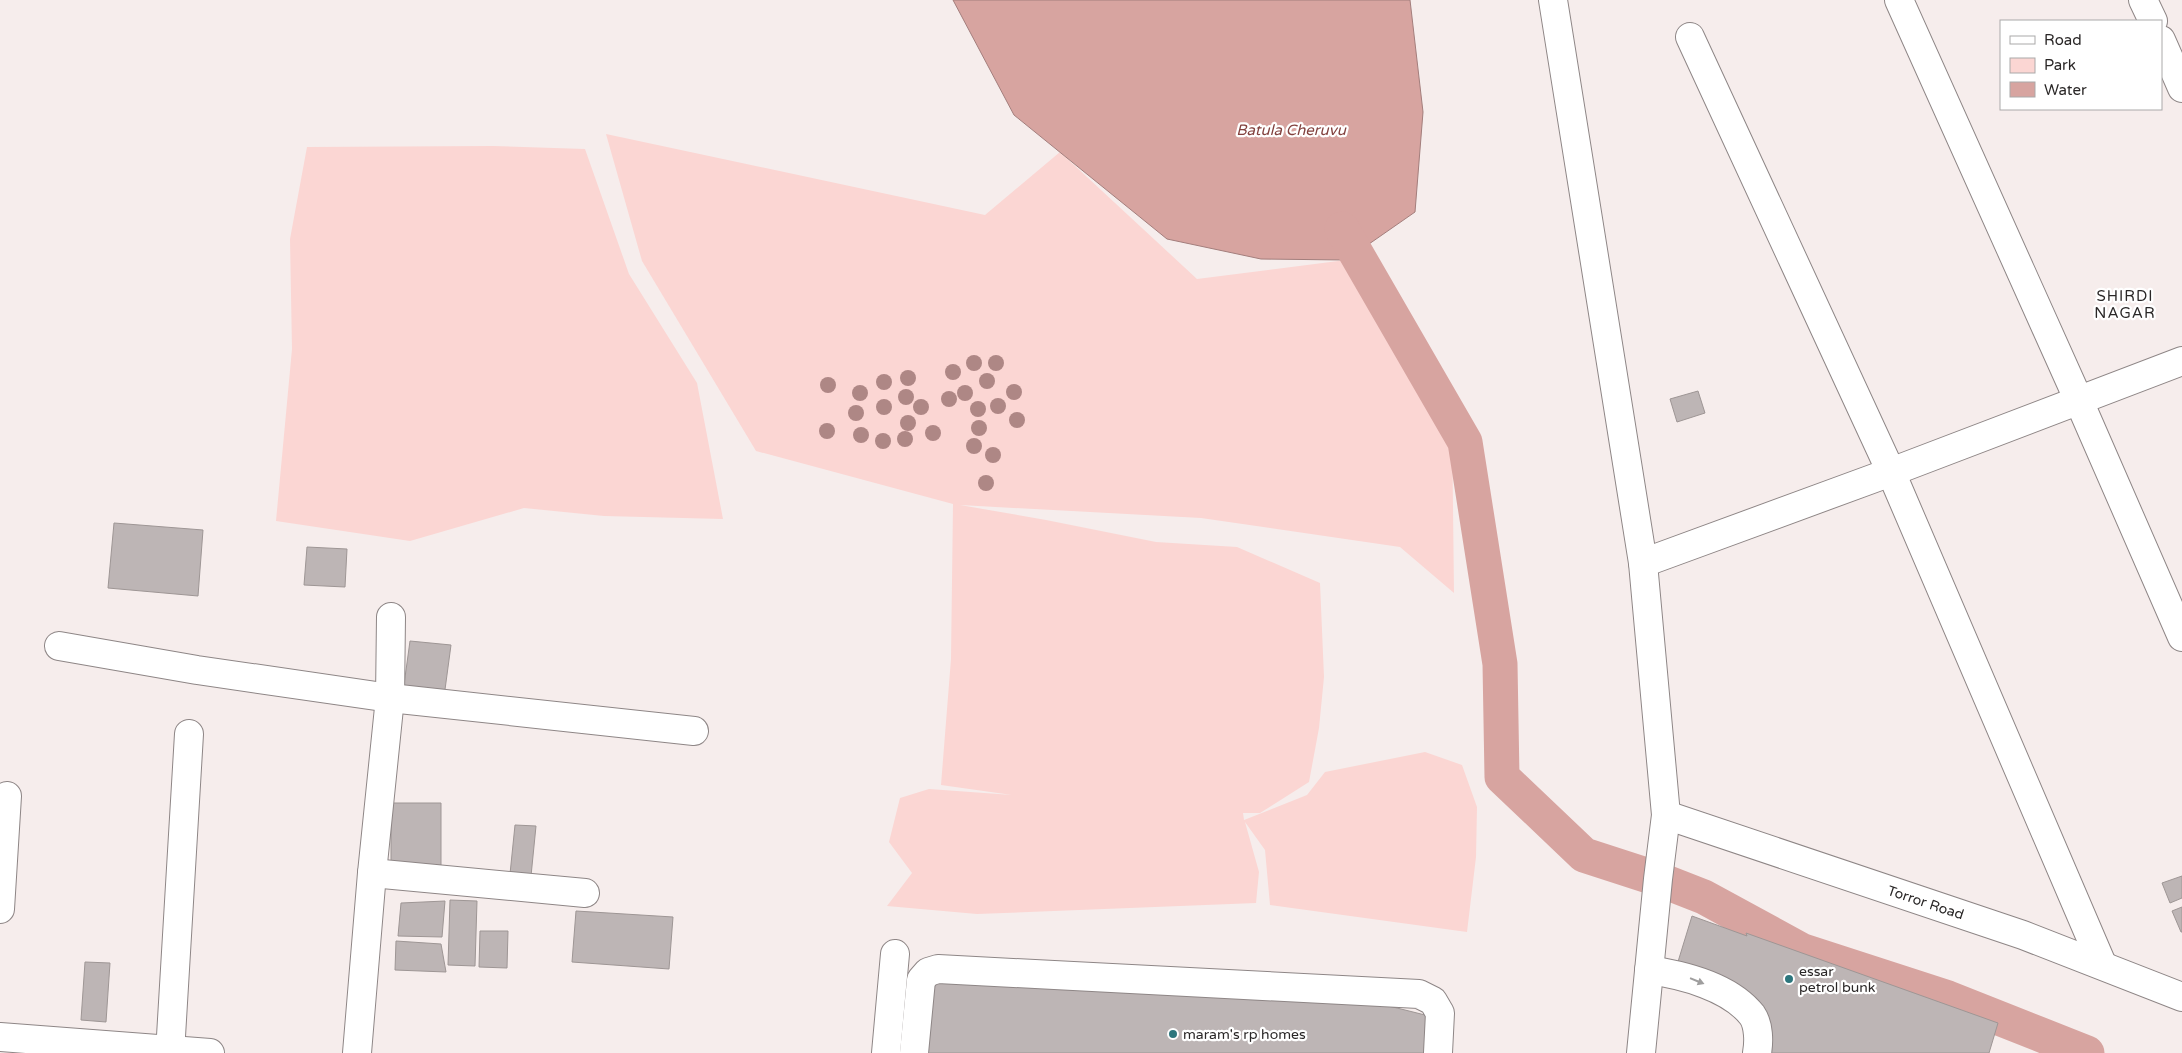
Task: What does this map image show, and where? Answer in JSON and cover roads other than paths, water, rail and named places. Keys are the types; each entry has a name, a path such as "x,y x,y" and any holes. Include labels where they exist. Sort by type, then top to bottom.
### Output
{"street":[{"path":"1553,0 1643,563 1666,815 1641,1053"},
{"path":"1899,0 2079,401 2182,637"},
{"path":"2143,0 2152,20"},
{"path":"1690,37 1891,472 2102,964"},
{"path":"2162,42 2182,88"},
{"path":"1643,563 1891,472 2182,361"},
{"path":"357,1053 372,873 390,698 391,618"},
{"path":"59,646 198,670 390,698 694,731"},
{"path":"170,1052 189,734"},
{"path":"0,909 7,796"},
{"name":"Torror Road","path":"1666,815 2023,935 2102,964 2182,997"},
{"path":"372,873 585,893"},
{"path":"886,1053 895,954"},
{"path":"914,1053 920,980 928,972 938,969 1419,994 1433,1001 1440,1013 1438,1053"},
{"path":"1649,970 1672,973 1696,980 1740,1004 1753,1016 1757,1028 1757,1053"},
{"path":"0,1037 170,1052 210,1053"}],"water":[{"name":"Batula Cheruvu","path":"953,0 1410,0 1423,112 1415,212 1346,260 1261,259 1167,239 1014,115"}],"waterway":[{"path":"1342,229 1465,442 1500,664 1502,777 1584,855 1658,879 1704,897 1803,951 1948,998 2087,1053"}],"place":[{"name":"essar petrol bunk","path":"1789,979"},
{"name":"maram's rp homes","path":"1173,1034"}],"district":[{"name":"SHIRDI NAGAR","path":"2125,304"}]}
